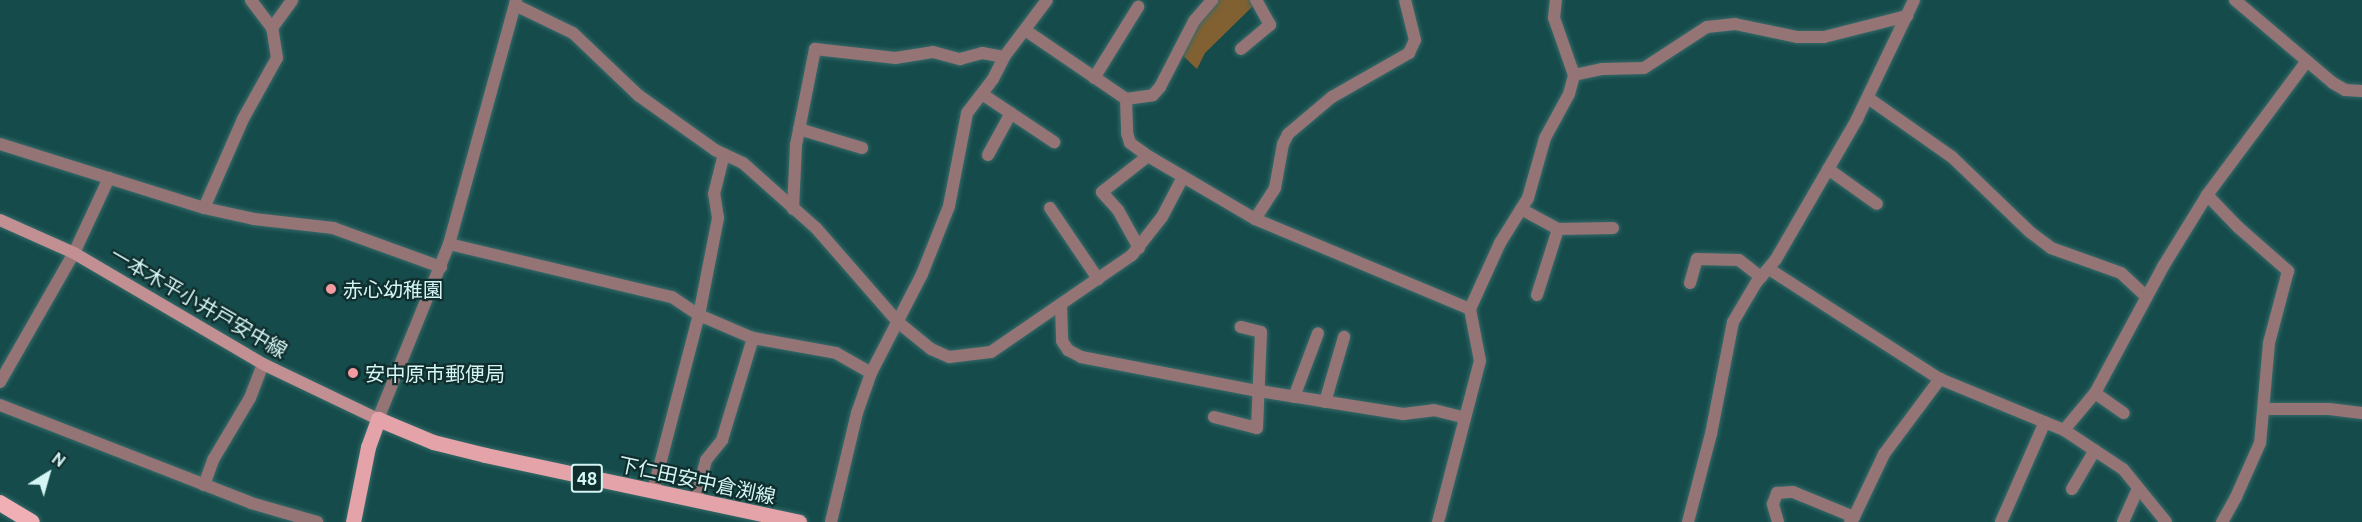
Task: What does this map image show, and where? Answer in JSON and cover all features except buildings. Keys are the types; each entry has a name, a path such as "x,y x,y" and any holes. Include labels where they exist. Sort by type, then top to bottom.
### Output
{"highway":[{"path":"0,502 32,522"}],"main road":[{"name":"一本木平小井戸安中線","path":"0,220 74,253 263,364 378,419"},
{"name":"下仁田安中倉渕線","path":"378,419 454,447 799,522"},
{"path":"353,522 368,447 378,419"}],"street":[{"path":"204,208 243,119 277,58 272,28 251,0"},
{"path":"272,28 292,0"},
{"path":"831,522 857,414 871,372 922,274 949,206 967,113 982,94 1004,57 1047,0"},
{"path":"1024,30 1126,99 1153,95 1160,87 1194,21 1212,0"},
{"path":"1241,49 1270,25 1256,0"},
{"path":"1255,219 1275,188 1283,144 1288,134 1332,98 1409,53 1415,40 1405,0"},
{"path":"1438,522 1480,361 1470,309 1500,243 1528,198 1545,138 1569,94 1574,75 1554,18 1556,0"},
{"path":"1688,522 1711,434 1733,322 1828,169 1868,98 1914,0"},
{"path":"2235,0 2307,62 2345,90 2362,91"},
{"path":"378,419 441,267 515,2 573,33 638,94 724,154 743,163 816,228 899,322 931,349 949,357 992,352 1061,306 1139,248 1162,217 1183,177"},
{"path":"1094,78 1138,7"},
{"path":"1574,75 1602,69 1644,68 1707,27 1735,24 1797,37 1824,37 1907,16"},
{"path":"793,209 799,129 815,49 895,58 933,52 960,59 982,53 1004,57"},
{"path":"2064,430 2095,393 2147,297 2207,195 2307,62"},
{"path":"982,94 1054,142"},
{"path":"1868,98 1952,157 2030,232 2051,248 2121,273 2147,297"},
{"path":"1126,99 1127,133 1130,143 1148,156 1255,219 1470,309"},
{"path":"988,155 1011,113"},
{"path":"799,129 862,148"},
{"path":"0,144 204,208 254,219 333,228 441,267"},
{"path":"653,491 699,315 718,218 714,194 724,154"},
{"path":"1139,248 1118,210 1102,192 1148,156"},
{"path":"1828,169 1877,204"},
{"path":"0,382 74,253 109,178"},
{"path":"2207,195 2238,227 2288,271 2269,343 2265,409 2260,443 2236,498 2222,522"},
{"path":"1050,208 1098,279"},
{"path":"1521,209 1558,229 1613,228"},
{"path":"1537,295 1558,229"},
{"path":"448,244 672,297 699,315 753,338 836,353 871,372"},
{"path":"1690,283 1697,260 1740,260 1940,379 1982,399 2064,430 2123,469 2166,522"},
{"path":"1061,306 1062,341 1068,350 1081,357 1293,397 1403,414 1434,410 1465,418"},
{"path":"1214,417 1257,428 1261,332 1241,327"},
{"path":"1293,397 1318,333"},
{"path":"1325,402 1344,337"},
{"path":"696,500 706,460 722,440 753,338"},
{"path":"204,485 213,460 250,398 263,364"},
{"path":"1778,522 1773,504 1777,493 1793,492 1852,519 1884,454 1940,379"},
{"path":"2095,393 2124,413"},
{"path":"0,405 251,503 317,522"},
{"path":"2265,409 2329,409 2362,413"},
{"path":"2001,522 2045,422"},
{"path":"2072,489 2095,450"},
{"path":"2123,522 2138,489"}],"shaded area":[{"path":"1218,0 1251,0 1254,5 1205,53 1197,69 1182,55 1198,24"}],"place":[{"name":"赤心幼稚園","path":"331,289"},
{"name":"安中原市郵便局","path":"353,373"}]}
